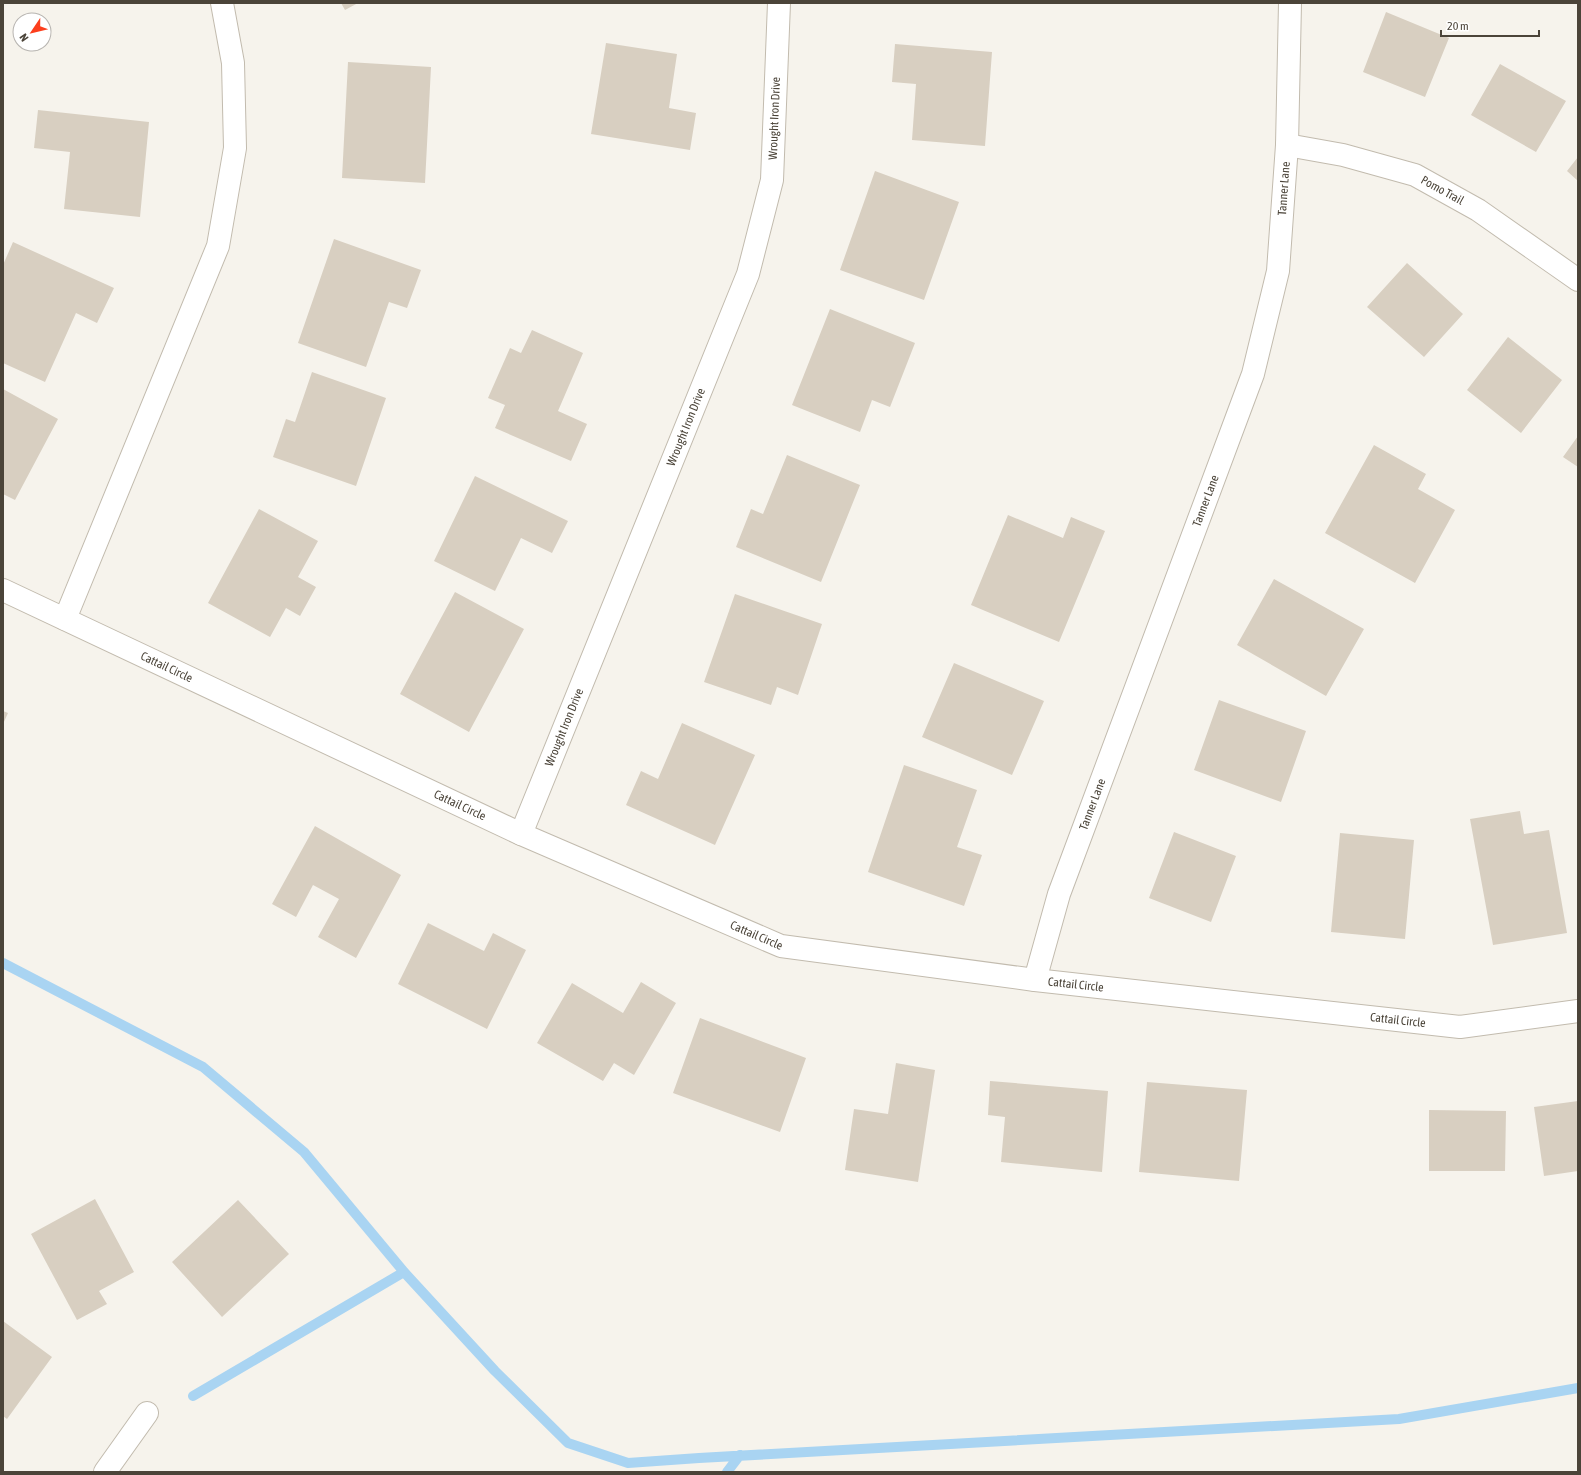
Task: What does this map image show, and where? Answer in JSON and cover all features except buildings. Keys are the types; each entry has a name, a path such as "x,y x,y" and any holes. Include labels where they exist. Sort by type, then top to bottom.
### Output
{"street":[{"path":"65,619 218,246 235,148 233,63 222,3"},
{"name":"Wrought Iron Drive","path":"521,834 748,274 772,180 779,3"},
{"name":"Tanner Lane","path":"1035,980 1060,894 1253,374 1278,271 1287,145 1290,3"},
{"name":"Pomo Trail","path":"1287,145 1343,156 1415,176 1478,210 1578,280"},
{"name":"Cattail Circle","path":"3,590 521,834 781,946 1035,980 1460,1027 1578,1011"},
{"path":"105,1472 147,1413"}],"waterway":[{"path":"3,963 203,1067 304,1152 404,1272 495,1371 568,1443 628,1463 1399,1419 1578,1388"},
{"path":"193,1396 404,1272"},
{"path":"727,1472 740,1455"}]}
